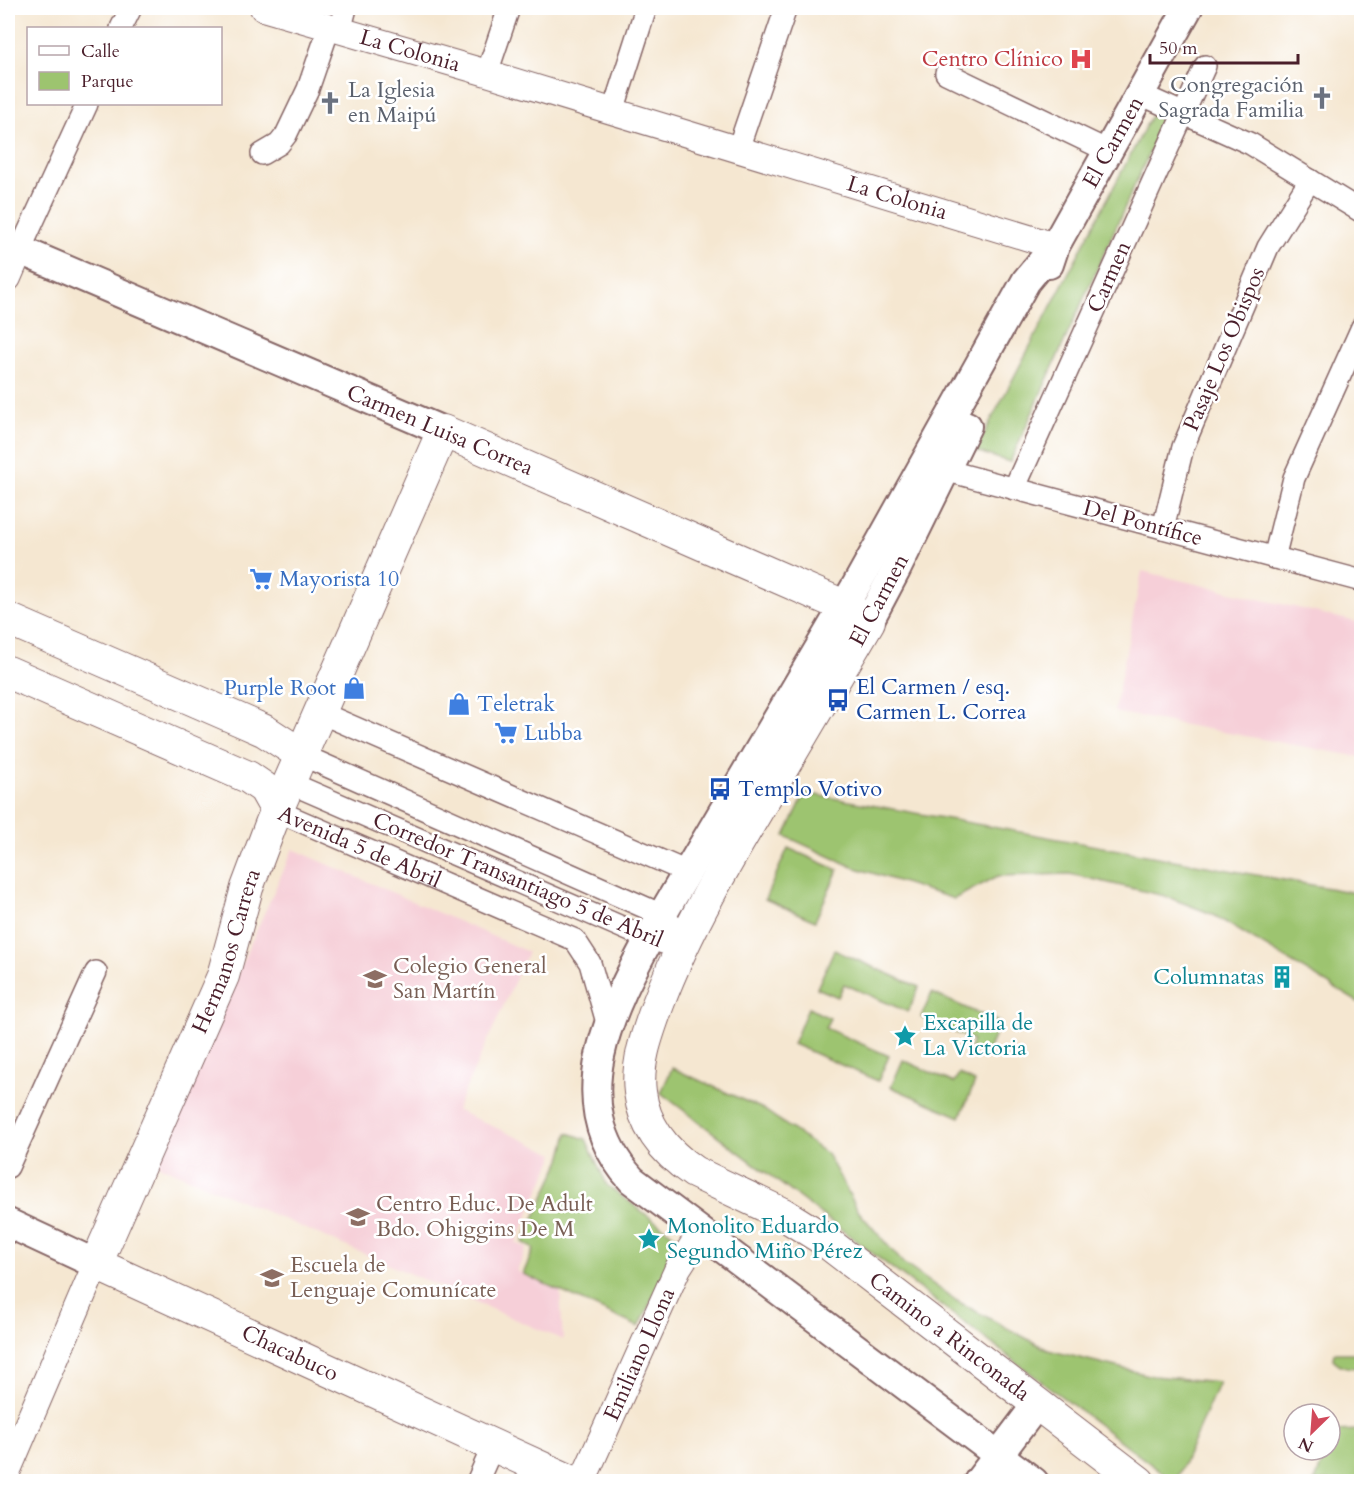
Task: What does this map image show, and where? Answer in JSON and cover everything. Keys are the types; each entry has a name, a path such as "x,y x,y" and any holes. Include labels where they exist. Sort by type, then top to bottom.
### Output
{"main road":[{"name":"El Carmen","path":"655,927 687,872 856,614 896,570 935,468 1026,281 1055,246 1188,8"},
{"name":"Carmen Luisa Correa","path":"14,248 443,431 856,614"},
{"name":"Hermanos Carrera","path":"96,1264 223,976 255,864 277,811 443,431"},
{"name":"El Carmen","path":"684,943 856,614"},
{"path":"8,619 256,727 296,769"},
{"name":"Avenida 5 de Abril","path":"8,672 248,777 270,795 277,811"},
{"path":"655,927 608,1026 598,1060 596,1088 600,1124 609,1149 632,1180 1034,1482"},
{"name":"Camino a Rinconada","path":"684,943 654,1016 641,1061 639,1090 642,1106 648,1123 658,1139 670,1153 694,1172 783,1214 820,1237 1138,1482"},
{"name":"Chacabuco","path":"8,1223 573,1482"},
{"path":"978,1482 1037,1404"}],"street":[{"path":"122,27 131,8"},
{"name":"La Colonia","path":"263,8 338,22 487,73 1055,246"},
{"name":"La Colonia","path":"487,73 509,8"},
{"path":"613,111 646,8"},
{"path":"738,149 786,8"},
{"path":"262,154 279,144 286,135 338,22"},
{"name":"Carmen","path":"1014,489 1205,66"},
{"path":"945,73 1108,151"},
{"path":"1140,94 1251,144 1362,212"},
{"path":"8,278 14,248 86,105"},
{"name":"Pasaje Los Obispos","path":"1163,528 1183,447 1268,247 1310,180"},
{"path":"1274,558 1294,478 1362,327"},
{"name":"Del Pontífice","path":"935,468 1362,581"},
{"path":"321,713 687,872"},
{"name":"Corredor Transantiago 5 de Abril","path":"296,769 655,927 673,926 684,943"},
{"name":"Corredor Transantiago 5 de Abril","path":"296,769 655,927"},
{"name":"Avenida 5 de Abril","path":"277,811 574,940 590,963 608,1026"},
{"path":"8,1167 96,972"},
{"name":"Emiliano Llona","path":"582,1482 678,1268 701,1232"},
{"name":"Hermanos Carrera","path":"8,1470 96,1264"},
{"path":"477,1482 493,1446"}],"shaded area":[{"path":"1142,571 1361,623 1360,757 1114,712"},
{"path":"293,849 528,952 456,1110 555,1154 516,1243 527,1248 517,1271 560,1291 563,1340 156,1164 223,1005"}],"green space":[{"path":"1152,114 1165,118 1010,462 975,451"},
{"path":"805,793 1361,894 1361,1004 1212,914 1165,896 1070,874 998,876 954,899 853,867 785,836"},
{"path":"788,848 838,870 815,921 765,899"},
{"path":"834,950 919,987 908,1012 844,984 838,997 817,988"},
{"path":"932,993 1000,1023 986,1055 970,1048 973,1040 921,1017"},
{"path":"808,1008 830,1018 825,1028 889,1056 878,1081 793,1044"},
{"path":"903,1060 954,1083 959,1074 975,1082 960,1117 891,1087"},
{"path":"672,1068 763,1109 827,1154 859,1212 903,1263 957,1301 1048,1350 1153,1376 1219,1382 1176,1481 1173,1481 661,1093"},
{"path":"568,1133 586,1139 607,1185 680,1240 639,1327 523,1274 534,1249 523,1242 561,1160"},
{"path":"1334,1353 1361,1353 1361,1368 1342,1366 1333,1359"},
{"path":"1361,1430 1361,1481 1315,1481 1322,1462 1342,1462 1342,1431"}],"place":[{"name":"Centro Clínico","path":"1081,59"},
{"name":"Congregación Sagrada Familia","path":"1322,98"},
{"name":"La Iglesia en Maipú","path":"330,103"},
{"name":"Mayorista 10","path":"261,579"},
{"name":"Purple Root","path":"354,688"},
{"name":"El Carmen / esq. Carmen L. Correa","path":"838,700"},
{"name":"Teletrak","path":"459,704"},
{"name":"Lubba","path":"506,733"},
{"name":"Templo Votivo","path":"720,789"},
{"name":"Columnatas","path":"1282,977"},
{"name":"Colegio General San Martín","path":"375,979"},
{"name":"Excapilla de La Victoria","path":"905,1036"},
{"name":"Centro Educ. De Adult Bdo. Ohiggins De M","path":"358,1217"},
{"name":"Monolito Eduardo Segundo Miño Pérez","path":"649,1239"},
{"name":"Escuela de Lenguaje Comunícate","path":"272,1278"}]}
